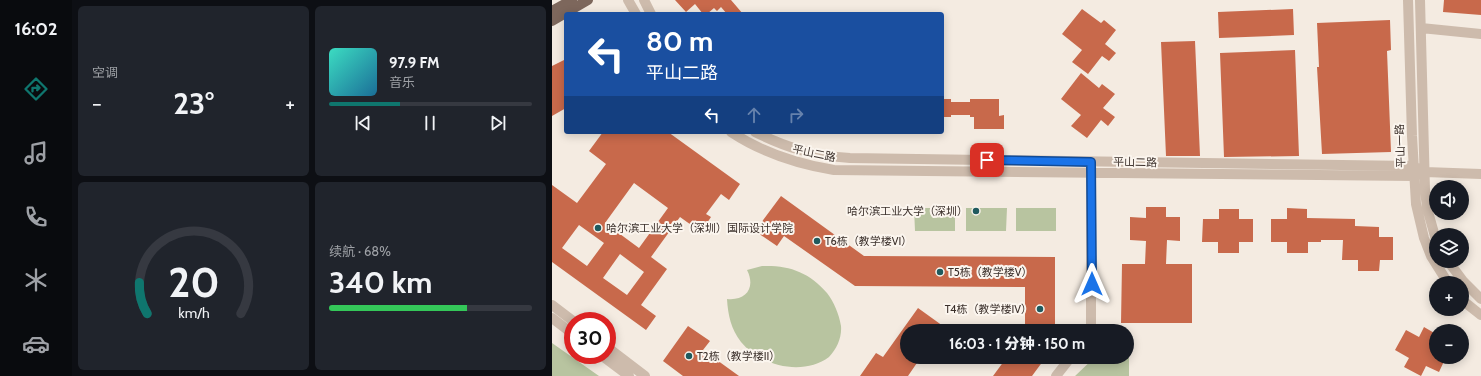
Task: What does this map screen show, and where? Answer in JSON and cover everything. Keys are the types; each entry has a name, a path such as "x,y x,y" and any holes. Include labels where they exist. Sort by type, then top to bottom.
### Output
{"main road":[{"path":"552,11 572,0"},
{"path":"567,12 588,0"},
{"path":"552,21 564,14"}],"street":[{"path":"628,0 635,12"},
{"path":"644,0 650,12"},
{"name":"平山一路","path":"1408,0 1413,166 1416,204 1424,238 1431,256 1444,276"},
{"path":"1420,0 1424,172 1427,208 1433,228"},
{"path":"1420,28 1481,34"},
{"name":"平山二路","path":"735,134 754,146 776,156 809,166 834,170 1414,176 1424,172 1481,174"},
{"name":"平山二路","path":"759,134 772,141 797,150 825,156 850,158 1413,166 1424,172"},
{"path":"1091,162 1091,324"},
{"path":"1453,268 1463,281 1481,299"},
{"path":"552,305 564,314"},
{"path":"1469,306 1481,315"},
{"path":"552,318 564,327"},
{"path":"616,354 645,376"},
{"path":"613,364 629,376"},
{"path":"1056,376 1065,364"}],"green space":[{"path":"914,208 955,208 955,231 915,231"},
{"path":"966,208 1007,208 1006,231 966,231"},
{"path":"1016,208 1056,208 1056,231 1016,231"},
{"path":"762,266 781,267 798,271 813,280 827,293 836,308 841,326 841,334 838,343 829,357 819,363 808,366 783,366 760,358 749,351 741,342 731,322 727,299 739,298 748,292 750,288 750,276 747,270"},
{"path":"552,343 564,351 564,364 582,364 599,376 552,376"},
{"path":"1088,364 1129,364 1129,376 1075,376"}],"building":[{"path":"675,0 731,0 741,12 725,12 721,7 717,11 714,8 709,12 701,12 695,4 686,12"},
{"path":"1444,0 1481,0 1481,15 1443,12"},
{"path":"1082,9 1101,23 1104,20 1116,30 1105,44 1116,53 1109,61 1102,56 1088,74 1072,62 1082,50 1062,34"},
{"path":"1293,9 1294,35 1219,38 1218,12"},
{"path":"1390,20 1391,50 1387,51 1391,152 1322,154 1317,67 1319,67 1317,23"},
{"path":"1195,41 1200,156 1166,156 1161,42"},
{"path":"1295,50 1299,156 1224,157 1220,53"},
{"path":"564,60 564,109 552,116 552,66"},
{"path":"1081,73 1099,88 1102,84 1115,94 1103,108 1115,117 1108,126 1101,120 1087,138 1071,126 1081,115 1061,99"},
{"path":"944,99 951,99 951,102 970,102 970,99 999,99 999,116 1004,115 1004,129 974,129 974,117 970,117 970,115 951,115 951,117 944,117"},
{"name":"哈尔滨工业大学（深圳）国际设计学院","path":"602,134 671,134 740,184 729,200 721,194 706,214 711,217 701,232 680,217 651,257 667,269 641,305 656,316 646,330 552,262 552,185 577,203 606,164 589,151","holes":["634,183 668,208 639,248 605,223","579,225 604,243 587,266 562,248","620,254 644,272 627,295 603,278"]},
{"path":"781,196 864,256 1055,257 1055,324 1025,324 1025,287 855,286 784,236 777,246 755,231"},
{"path":"1146,207 1166,207 1166,217 1180,217 1180,241 1167,240 1166,264 1192,264 1192,323 1121,323 1122,264 1145,264 1146,241 1130,240 1130,217 1146,218"},
{"path":"1287,208 1307,209 1307,218 1355,219 1355,226 1379,227 1379,237 1393,237 1393,260 1380,260 1379,271 1358,271 1358,260 1342,260 1343,240 1321,240 1321,242 1308,242 1308,253 1287,253 1287,242 1271,242 1271,219 1287,219"},
{"path":"1219,209 1239,209 1239,219 1253,219 1253,242 1239,242 1239,253 1218,253 1218,242 1202,242 1203,219 1219,219"},
{"path":"918,308 940,324 907,324"},
{"name":"T2栋（教学楼II）","path":"688,326 710,341 703,350 739,376 683,376 663,361"},
{"path":"1424,327 1429,330 1429,364 1443,364 1439,372 1426,366 1421,376 1404,367 1409,358 1395,350 1406,330 1419,337"},
{"path":"900,333 900,364 916,364 908,376 860,376 876,353 883,357"},
{"path":"1002,364 1041,364 1032,376 993,376"}],"place":[{"name":"哈尔滨工业大学（深圳）","path":"976,211"},
{"name":"哈尔滨工业大学（深圳）国际设计学院","path":"598,228"},
{"name":"T6栋（教学楼VI）","path":"817,241"},
{"name":"T5栋（教学楼V）","path":"940,272"},
{"name":"T4栋（教学楼IV）","path":"1040,309"},
{"name":"T2栋（教学楼II）","path":"689,356"}],"route":[{"path":"987,160 1091,162 1092,284"}]}
